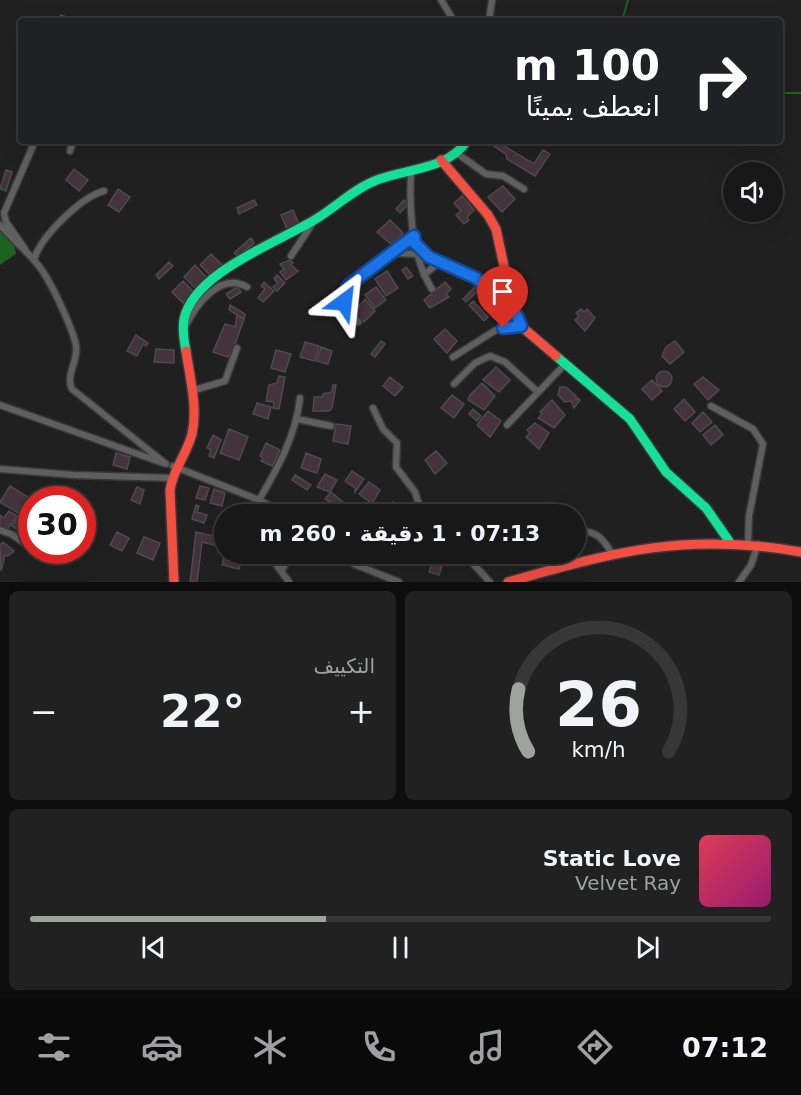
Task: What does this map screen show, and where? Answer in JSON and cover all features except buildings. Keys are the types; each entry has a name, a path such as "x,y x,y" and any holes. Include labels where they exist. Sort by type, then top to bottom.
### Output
{"street":[{"path":"441,0 452,18"},
{"path":"489,18 492,0"},
{"path":"29,255 6,222 4,213 34,144"},
{"path":"70,151 72,144"},
{"path":"174,582 175,540 170,507 171,466 188,446 193,428 183,333 184,318 194,299 224,270 275,239 315,220 374,181 388,176 411,173 458,154 465,144"},
{"path":"458,154 486,174 503,176 524,189"},
{"path":"441,160 493,221 499,236 516,314 521,326 637,426 660,464 706,508 729,542"},
{"path":"411,173 417,254 424,275 432,289"},
{"path":"34,261 47,237 87,198 104,191"},
{"path":"291,256 315,220"},
{"path":"0,225 29,255 48,280 75,342 76,355 69,380 72,390 171,466"},
{"path":"415,240 438,262 470,274 516,314"},
{"path":"358,322 344,302 345,289 392,253 415,240"},
{"path":"392,253 417,254"},
{"path":"424,275 438,262"},
{"path":"183,333 194,310 219,286 235,282 247,287"},
{"path":"453,357 496,330 521,326"},
{"path":"190,391 225,381 237,348"},
{"path":"454,384 475,363 490,356 506,362 538,392"},
{"path":"507,425 566,363"},
{"path":"260,500 287,448 297,419 300,398"},
{"path":"0,405 171,466 267,504"},
{"path":"711,406 758,432 763,444 749,516 753,543 751,565 739,582"},
{"path":"374,408 383,429 397,443 396,466 415,492 419,504"},
{"path":"297,419 331,426"},
{"path":"0,469 74,475 172,478"},
{"path":"0,530 18,539"},
{"path":"586,532 594,532 604,540 611,552"},
{"path":"508,582 611,552 680,542 753,543 801,552"},
{"path":"276,564 289,582"},
{"path":"282,570 285,564"},
{"path":"354,564 399,582"},
{"path":"473,564 490,582"}],"shaded area":[{"path":"0,229 14,244 16,254 0,265"}],"waterway":[{"path":"624,18 628,0"},
{"path":"783,93 801,93"}],"traffic: fast":[{"path":"186,351 183,323 191,302 220,273 316,219 369,183 438,163 459,151 465,144"},
{"path":"556,356 630,419 666,472 706,508 729,541"}],"traffic: jam":[{"path":"441,160 488,215 496,229 510,294 521,326 556,356"},
{"path":"174,582 170,490 174,475 190,441 194,424 193,393 186,351"},
{"path":"508,582 584,561 653,548 722,544 760,546 801,552"}],"route":[{"path":"344,302 345,289 349,285 414,236 415,243 429,257 470,274 516,314 521,326 503,328"}]}
